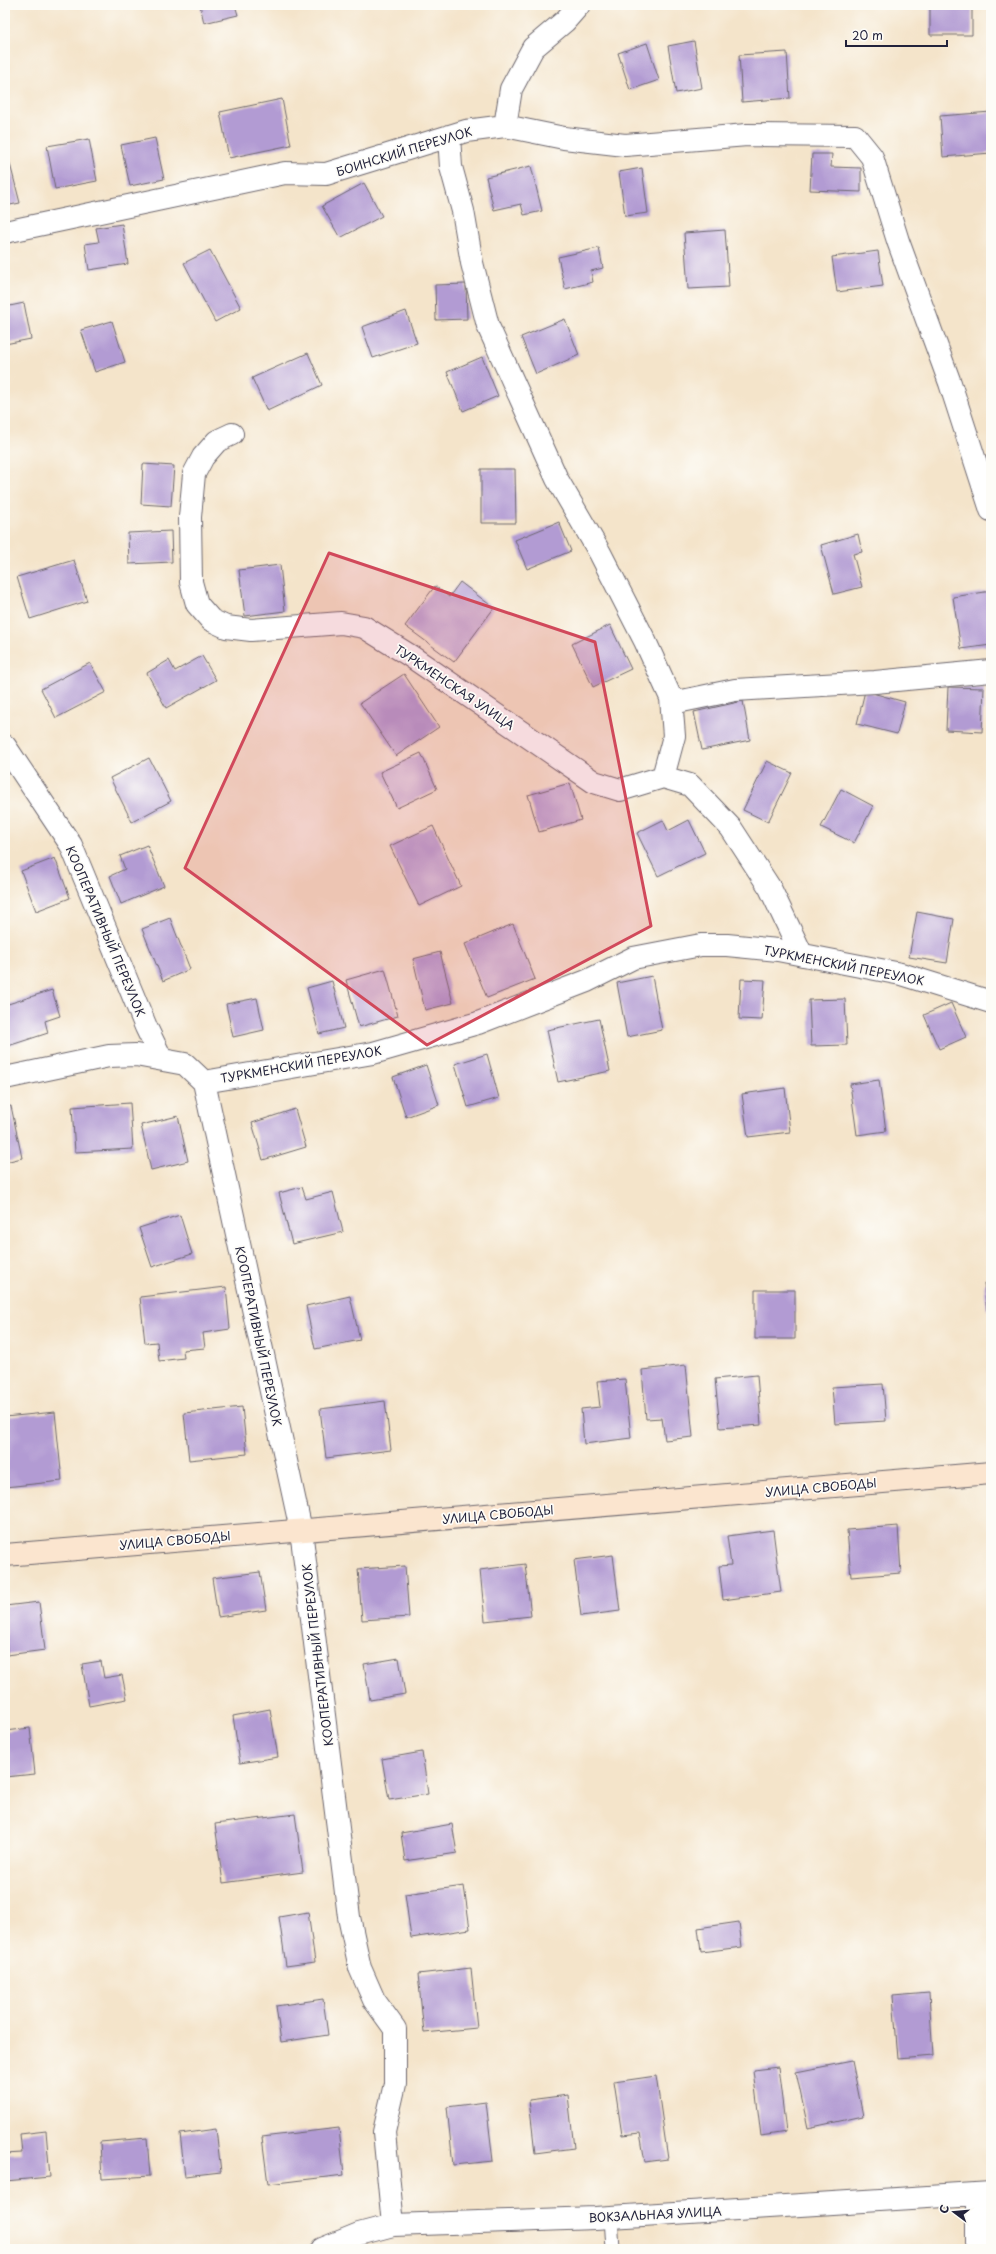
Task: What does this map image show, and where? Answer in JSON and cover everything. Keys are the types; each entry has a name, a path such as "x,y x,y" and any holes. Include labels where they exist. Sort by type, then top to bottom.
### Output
{"street":[{"path":"505,126 511,89 532,48 565,21 579,5"},
{"name":"БОИНСКИЙ ПЕРЕУЛОК","path":"5,232 285,173 326,174 466,131 505,126 564,138 625,145 747,135 855,136 872,158 898,241 950,383 991,510"},
{"path":"449,136 451,167 463,211 472,263 488,326 557,479 600,553 642,634 671,698 674,736 663,777 690,785 731,828 770,888 802,955"},
{"name":"ТУРКМЕНСКАЯ УЛИЦА","path":"232,434 217,441 203,457 194,474 190,517 191,582 197,604 211,620 226,627 251,630 341,623 364,627 409,655 594,782 620,790 663,777"},
{"path":"671,698 682,701 735,690 875,682 991,671"},
{"name":"КООПЕРАТИВНЫЙ ПЕРЕУЛОК","path":"5,746 71,845 146,1027 161,1058"},
{"name":"ТУРКМЕНСКИЙ ПЕРЕУЛОК","path":"5,1078 109,1056 136,1055 161,1058 185,1064 204,1082 374,1053 478,1023 587,981 633,958 708,945 727,945 778,950 901,974 991,1002"},
{"name":"КООПЕРАТИВНЫЙ ПЕРЕУЛОК","path":"204,1082 301,1530 349,1917 360,1968 374,2000 395,2030 395,2084 384,2132 393,2225"},
{"name":"УЛИЦА СВОБОДЫ","path":"5,1555 991,1474"},
{"path":"977,2249 984,2194"},
{"name":"ВОКЗАЛЬНАЯ УЛИЦА","path":"322,2249 359,2234 393,2225 611,2217 984,2194"}],"lane":[{"path":"611,2217 613,2249"}],"highlighted area":[{"path":"329,553 595,642 651,926 427,1045 185,868"}],"building":[{"path":"200,5 235,5 238,15 204,23"},
{"path":"930,5 972,5 972,35 930,35"},
{"path":"694,41 702,88 676,93 668,46"},
{"path":"647,43 659,80 630,90 618,53"},
{"path":"787,52 790,98 742,102 739,55"},
{"path":"282,99 291,145 229,158 220,112"},
{"path":"991,112 991,153 943,157 940,116"},
{"path":"155,138 164,179 130,186 121,145"},
{"path":"89,139 97,181 55,189 47,146"},
{"path":"812,154 832,154 831,167 861,168 861,192 810,190"},
{"path":"9,160 20,203 5,206 5,161"},
{"path":"531,166 542,211 524,215 521,204 494,210 486,177"},
{"path":"642,168 648,213 625,216 619,172"},
{"path":"364,183 382,216 340,238 322,206"},
{"path":"122,224 128,264 89,270 85,244 99,242 96,228"},
{"path":"725,230 729,287 688,289 684,233"},
{"path":"599,248 603,268 591,271 593,282 565,289 558,257"},
{"path":"210,250 241,308 215,322 184,263"},
{"path":"878,251 883,286 837,292 832,257"},
{"path":"466,284 467,319 436,320 435,285"},
{"path":"24,303 31,339 5,344 5,307"},
{"path":"406,311 417,343 373,358 362,327"},
{"path":"565,319 579,355 536,374 521,337"},
{"path":"112,321 125,362 95,372 81,330"},
{"path":"308,353 322,385 267,411 252,378"},
{"path":"482,357 498,396 463,411 447,372"},
{"path":"143,464 174,466 171,506 141,504"},
{"path":"481,469 515,469 516,523 481,523"},
{"path":"559,522 571,551 527,569 515,540"},
{"path":"171,531 172,562 129,564 128,533"},
{"path":"858,534 862,552 853,554 862,587 834,594 821,545"},
{"path":"74,560 87,601 30,619 17,577"},
{"path":"280,565 285,611 245,616 239,570"},
{"path":"460,582 494,608 454,662 405,626 435,586 449,597"},
{"path":"991,591 991,645 961,649 953,597"},
{"path":"610,625 631,669 593,687 572,644"},
{"path":"202,656 216,680 166,708 147,673 169,660 175,671"},
{"path":"90,663 106,692 56,718 41,689"},
{"path":"404,674 439,727 396,756 360,703"},
{"path":"948,687 984,688 982,732 946,730"},
{"path":"865,691 905,702 897,734 857,724"},
{"path":"743,701 750,740 702,750 694,712"},
{"path":"421,753 437,789 397,808 380,772"},
{"path":"149,758 171,801 132,822 110,778"},
{"path":"767,761 792,773 768,822 743,810"},
{"path":"570,783 581,820 539,832 528,795"},
{"path":"841,789 873,806 854,843 821,827"},
{"path":"663,820 668,831 689,820 705,853 658,876 637,833"},
{"path":"433,826 461,886 419,906 390,846"},
{"path":"147,845 164,886 121,904 110,876 125,869 120,856"},
{"path":"55,858 70,898 36,911 21,871"},
{"path":"917,912 954,919 947,963 909,957"},
{"path":"170,918 190,969 163,981 142,929"},
{"path":"513,924 535,979 487,998 465,944"},
{"path":"440,952 453,1003 425,1010 413,959"},
{"path":"385,969 398,1016 359,1027 346,980"},
{"path":"652,976 662,1030 627,1037 617,983"},
{"path":"741,979 765,980 762,1020 739,1019"},
{"path":"332,981 344,1028 319,1034 307,988"},
{"path":"52,990 60,1016 45,1021 48,1033 5,1047 5,1005"},
{"path":"257,998 264,1030 233,1037 226,1004"},
{"path":"845,999 847,1045 811,1046 809,1000"},
{"path":"951,1003 966,1037 939,1049 924,1015"},
{"path":"599,1019 610,1071 558,1082 547,1030"},
{"path":"487,1054 499,1098 468,1107 455,1064"},
{"path":"426,1065 439,1105 406,1117 393,1077"},
{"path":"879,1080 886,1131 857,1135 850,1084"},
{"path":"785,1088 790,1132 748,1137 742,1094"},
{"path":"130,1103 133,1149 75,1152 72,1107"},
{"path":"11,1106 22,1158 5,1162 5,1107"},
{"path":"295,1109 306,1147 263,1160 252,1123"},
{"path":"178,1116 188,1161 151,1170 141,1125"},
{"path":"302,1187 306,1199 333,1192 343,1232 292,1244 279,1193"},
{"path":"180,1215 192,1254 152,1267 139,1228"},
{"path":"984,1283 991,1283 991,1310 987,1310"},
{"path":"226,1287 230,1329 203,1333 205,1348 183,1350 184,1358 159,1361 157,1342 145,1343 140,1297"},
{"path":"755,1290 795,1290 795,1339 755,1339"},
{"path":"350,1296 360,1340 315,1349 306,1306"},
{"path":"686,1365 693,1437 665,1440 662,1418 646,1419 642,1370"},
{"path":"757,1375 761,1425 720,1428 715,1379"},
{"path":"625,1379 631,1438 584,1444 581,1409 600,1407 597,1381"},
{"path":"883,1384 886,1421 835,1424 832,1387"},
{"path":"385,1401 391,1450 326,1458 320,1409"},
{"path":"242,1407 247,1454 189,1460 184,1413"},
{"path":"55,1412 62,1481 5,1487 5,1417"},
{"path":"898,1526 901,1573 851,1577 847,1530"},
{"path":"773,1530 781,1592 723,1600 719,1566 731,1565 727,1536"},
{"path":"613,1555 620,1611 581,1616 574,1560"},
{"path":"525,1564 531,1616 485,1621 480,1570"},
{"path":"405,1566 409,1617 362,1620 358,1569"},
{"path":"260,1572 266,1610 218,1617 212,1578"},
{"path":"39,1602 45,1650 7,1655 5,1606"},
{"path":"399,1658 405,1694 370,1700 364,1664"},
{"path":"101,1661 104,1678 122,1675 127,1699 89,1706 82,1664"},
{"path":"270,1709 278,1757 240,1763 233,1716"},
{"path":"30,1728 35,1774 5,1777 5,1731"},
{"path":"422,1752 428,1794 389,1800 382,1759"},
{"path":"295,1814 303,1872 223,1883 215,1824"},
{"path":"452,1824 457,1853 405,1861 401,1833"},
{"path":"991,1824 991,1868 990,1868 987,1825"},
{"path":"464,1886 470,1929 411,1938 405,1894"},
{"path":"308,1912 315,1962 286,1966 279,1917"},
{"path":"739,1922 742,1947 701,1952 698,1928"},
{"path":"471,1968 477,2028 424,2033 418,1974"},
{"path":"929,1993 933,2056 898,2059 893,1996"},
{"path":"323,1999 328,2035 281,2042 276,2006"},
{"path":"852,2061 863,2116 808,2128 796,2072"},
{"path":"778,2067 786,2132 761,2136 753,2070"},
{"path":"656,2076 668,2159 645,2162 640,2133 622,2135 614,2082"},
{"path":"568,2095 574,2148 535,2153 529,2100"},
{"path":"486,2102 493,2161 453,2165 447,2107"},
{"path":"339,2128 344,2175 268,2184 262,2137"},
{"path":"216,2129 221,2172 185,2176 180,2134"},
{"path":"46,2131 50,2177 5,2181 5,2154 22,2153 20,2134"},
{"path":"147,2138 150,2176 102,2179 100,2142"}]}
